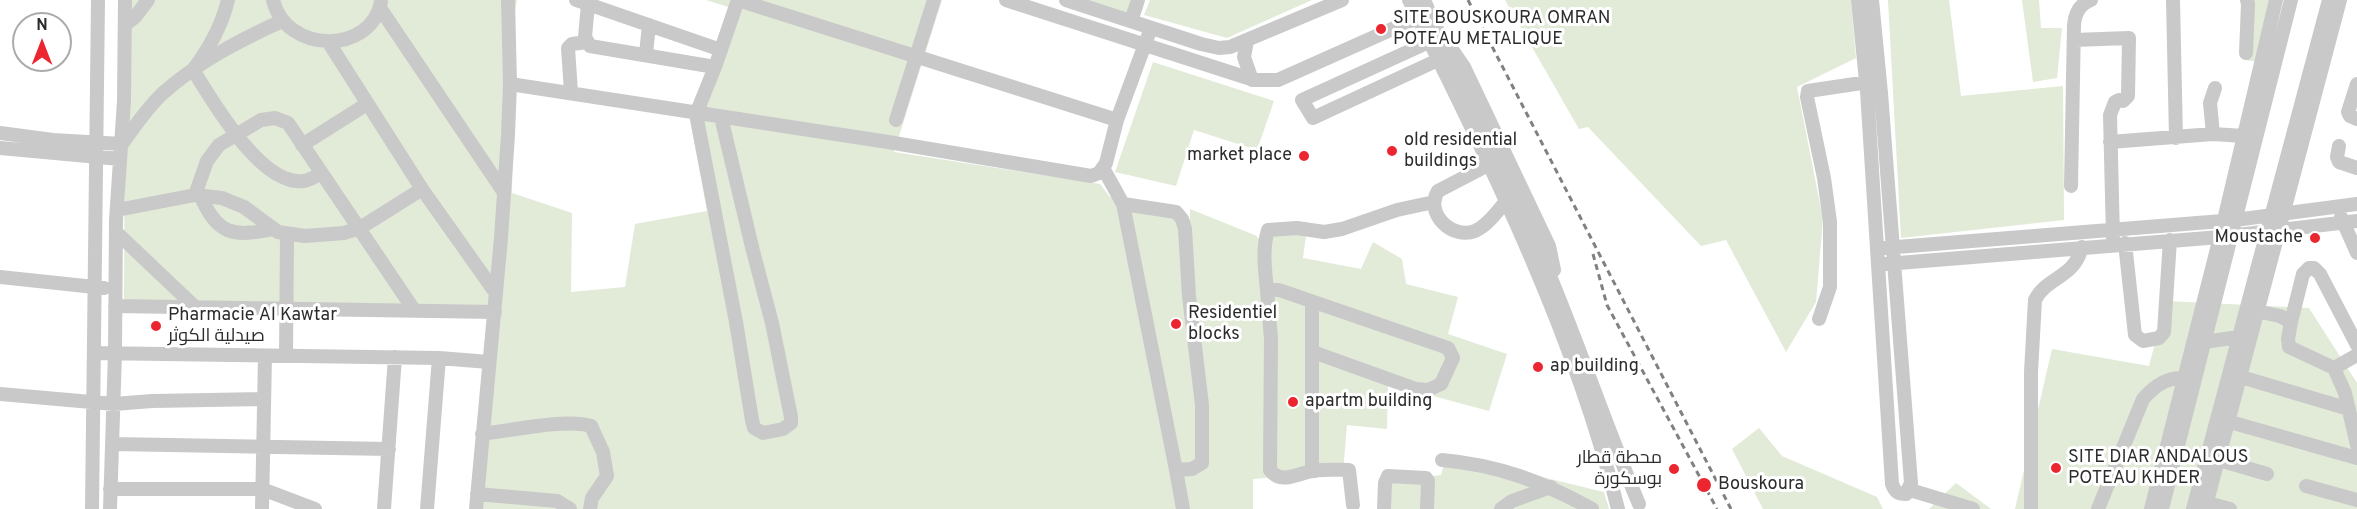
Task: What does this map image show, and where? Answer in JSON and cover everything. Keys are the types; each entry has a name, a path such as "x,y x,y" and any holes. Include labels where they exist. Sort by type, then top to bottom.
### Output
{"street":[{"path":"92,509 98,0"},
{"path":"110,509 116,232 122,144 125,0"},
{"path":"126,24 135,17 148,0"},
{"path":"193,70 204,56 228,0"},
{"path":"273,0 282,21 303,37 329,43 350,38 368,26 381,4 503,192"},
{"path":"476,509 495,312 510,84 508,0"},
{"path":"721,117 772,323 791,417 789,426 763,433 754,428 752,420 736,322 696,114 716,67 738,0 1117,120"},
{"path":"896,120 934,0"},
{"path":"1006,0 1252,80 1278,80 1418,18"},
{"path":"1066,0 1219,48 1247,41 1342,0"},
{"path":"1131,21 1138,0"},
{"path":"1408,0 1435,41 1454,52 1464,67 1549,246 1556,290 1613,443 1643,506"},
{"path":"1424,0 1438,60 1506,201 1557,321 1604,452 1619,509 1625,504 1643,506"},
{"path":"1858,0 1873,81 1893,248 1911,483 1910,490 1906,494 1900,494 1894,490 1892,484 1877,249 1873,81 1872,0"},
{"path":"2071,186 2075,19 2078,9 2091,0"},
{"path":"2173,0 2176,138"},
{"path":"2246,52 2247,0"},
{"path":"2200,505 2277,215 2329,0"},
{"path":"2277,215 2340,0"},
{"path":"2151,509 2189,379 2283,1"},
{"path":"716,67 593,47 585,37 582,2 613,6 650,25 721,50"},
{"path":"0,148 97,150 122,144 156,100 193,70 235,43 282,21"},
{"path":"646,54 650,25"},
{"path":"510,84 888,142 1082,176 1095,175 1103,168 1117,120 1151,28"},
{"path":"2074,40 2129,38 2128,96 2123,101 2115,102 2112,109 2110,142 2113,230 2119,244 2135,335 2143,341 2159,338 2163,332 2170,240"},
{"path":"1247,41 1244,57 1252,80"},
{"path":"1317,93 1435,41"},
{"path":"571,92 568,48 572,44 587,42"},
{"path":"329,43 422,189 495,292"},
{"path":"1306,68 1324,112 1438,60"},
{"path":"193,70 235,134 260,161 287,179 304,181 321,173"},
{"path":"1819,319 1830,287 1830,222 1824,178 1807,96 1808,91 1873,81"},
{"path":"2357,84 2348,112 2350,116 2357,119"},
{"path":"2213,134 2210,103 2215,88"},
{"path":"302,145 367,104"},
{"path":"197,195 210,154 219,145 254,123 275,118 288,123 414,310"},
{"path":"0,133 97,150 120,159"},
{"path":"2110,142 2213,134 2249,140"},
{"path":"2339,146 2337,157 2339,162 2357,168"},
{"path":"1488,165 1443,187 1436,195 1434,202 1436,213 1444,225 1455,232 1462,233 1478,230 1506,201"},
{"path":"1103,168 1123,204 1183,509"},
{"path":"197,195 210,215 228,231 243,235 280,232 328,234 360,228 422,189"},
{"path":"117,210 197,195 233,201 280,232"},
{"path":"1353,505 1349,470 1312,471 1287,478 1275,476 1270,470 1271,339 1264,258 1268,230 1297,228 1324,232 1342,229 1397,210 1434,202"},
{"path":"1123,204 1176,212 1180,215 1185,230 1189,296 1202,405 1202,460 1198,467 1176,470"},
{"path":"1877,249 2229,220 2357,204"},
{"path":"2338,207 2357,253"},
{"path":"1878,265 2225,236 2357,221"},
{"path":"116,232 194,306"},
{"path":"280,232 286,308 286,356"},
{"path":"2031,509 2031,372 2035,300 2039,292 2076,264 2075,248 2068,233"},
{"path":"2162,509 2189,379 2204,342 2225,236"},
{"path":"2357,345 2320,274 2314,268 2310,268 2303,274 2291,322 2289,347 2293,351 2334,368 2351,391 2349,409 2357,445"},
{"path":"0,277 115,290"},
{"path":"1267,290 1279,290 1448,348 1453,358 1441,384 1428,390 1388,381 1312,352"},
{"path":"1312,302 1312,471"},
{"path":"116,306 495,312"},
{"path":"2252,310 2280,316 2291,322"},
{"path":"2204,342 2245,338"},
{"path":"2200,505 2219,460 2224,420 2241,377 2245,338"},
{"path":"95,353 439,358 489,362"},
{"path":"2334,368 2357,355"},
{"path":"262,509 265,356"},
{"path":"384,509 395,357"},
{"path":"1885,358 1902,357"},
{"path":"427,509 439,358"},
{"path":"2241,377 2349,409"},
{"path":"2098,509 2143,399 2150,391 2167,380 2189,379"},
{"path":"0,394 93,404 264,399"},
{"path":"2224,420 2357,458"},
{"path":"482,434 564,424 591,426 603,452 607,476 592,498 590,509"},
{"path":"113,444 389,449"},
{"path":"1442,460 1486,466 1551,487 1592,509"},
{"path":"2219,460 2267,474"},
{"path":"1384,509 1385,483 1388,476 1426,478 1428,481 1427,509"},
{"path":"2306,486 2357,500"},
{"path":"1501,509 1512,501 1551,487"},
{"path":"110,489 262,489 315,509"},
{"path":"1910,490 1973,509"},
{"path":"477,494 557,501 570,509"},
{"path":"2200,505 2230,509"}],"green space":[{"path":"125,0 517,0 512,193 572,213 571,292 625,287 635,224 707,211 691,125 728,7 706,0 942,0 894,152 1100,184 1110,197 1139,200 1190,220 1190,209 1257,236 1257,238 1307,228 1303,258 1361,269 1373,242 1402,259 1406,284 1458,297 1448,334 1507,354 1489,411 1388,384 1387,429 1347,425 1343,472 1253,479 1253,509 480,509 500,311 124,305"},
{"path":"1088,0 1132,0 1128,15"},
{"path":"1150,0 1312,0 1227,38 1144,15"},
{"path":"1505,0 1851,0 1856,58 1797,87 1823,219 1816,302 1786,352 1726,240 1701,246 1588,127 1579,129"},
{"path":"1888,0 1949,0 1961,96 2063,86 2064,220 1901,238"},
{"path":"2022,0 2039,0 2041,28 2062,28 2057,78 2033,82"},
{"path":"2241,0 2274,0 2259,62 2245,60"},
{"path":"1153,62 1274,101 1257,150 1194,130 1176,186 1115,172"},
{"path":"2166,301 2309,308 2357,383 2357,509 2015,509 2052,349 2149,366"},
{"path":"1759,428 1782,456 1877,497 1883,509 1763,509 1732,449"},
{"path":"1447,454 1604,492 1609,509 1383,509 1384,482 1441,475"},
{"path":"1956,483 1991,509 1929,509"}],"railway":[{"path":"1468,0 1731,509"},
{"path":"1593,254 1607,305 1717,509"}],"place":[{"name":"SITE BOUSKOURA OMRAN POTEAU METALIQUE","path":"1381,29"},
{"name":"old residential buildings","path":"1392,151"},
{"name":"market place","path":"1304,156"},
{"name":"Moustache","path":"2315,238"},
{"name":"Residentiel blocks","path":"1176,324"},
{"name":"Pharmacie Al Kawtar صيدلية الكوثر","path":"156,326"},
{"name":"ap building","path":"1538,367"},
{"name":"apartm building","path":"1293,402"},
{"name":"SITE DIAR ANDALOUS POTEAU KHDER","path":"2056,468"},
{"name":"محطة قطار بوسكورة","path":"1674,469"},
{"name":"Bouskoura","path":"1704,485"}]}
